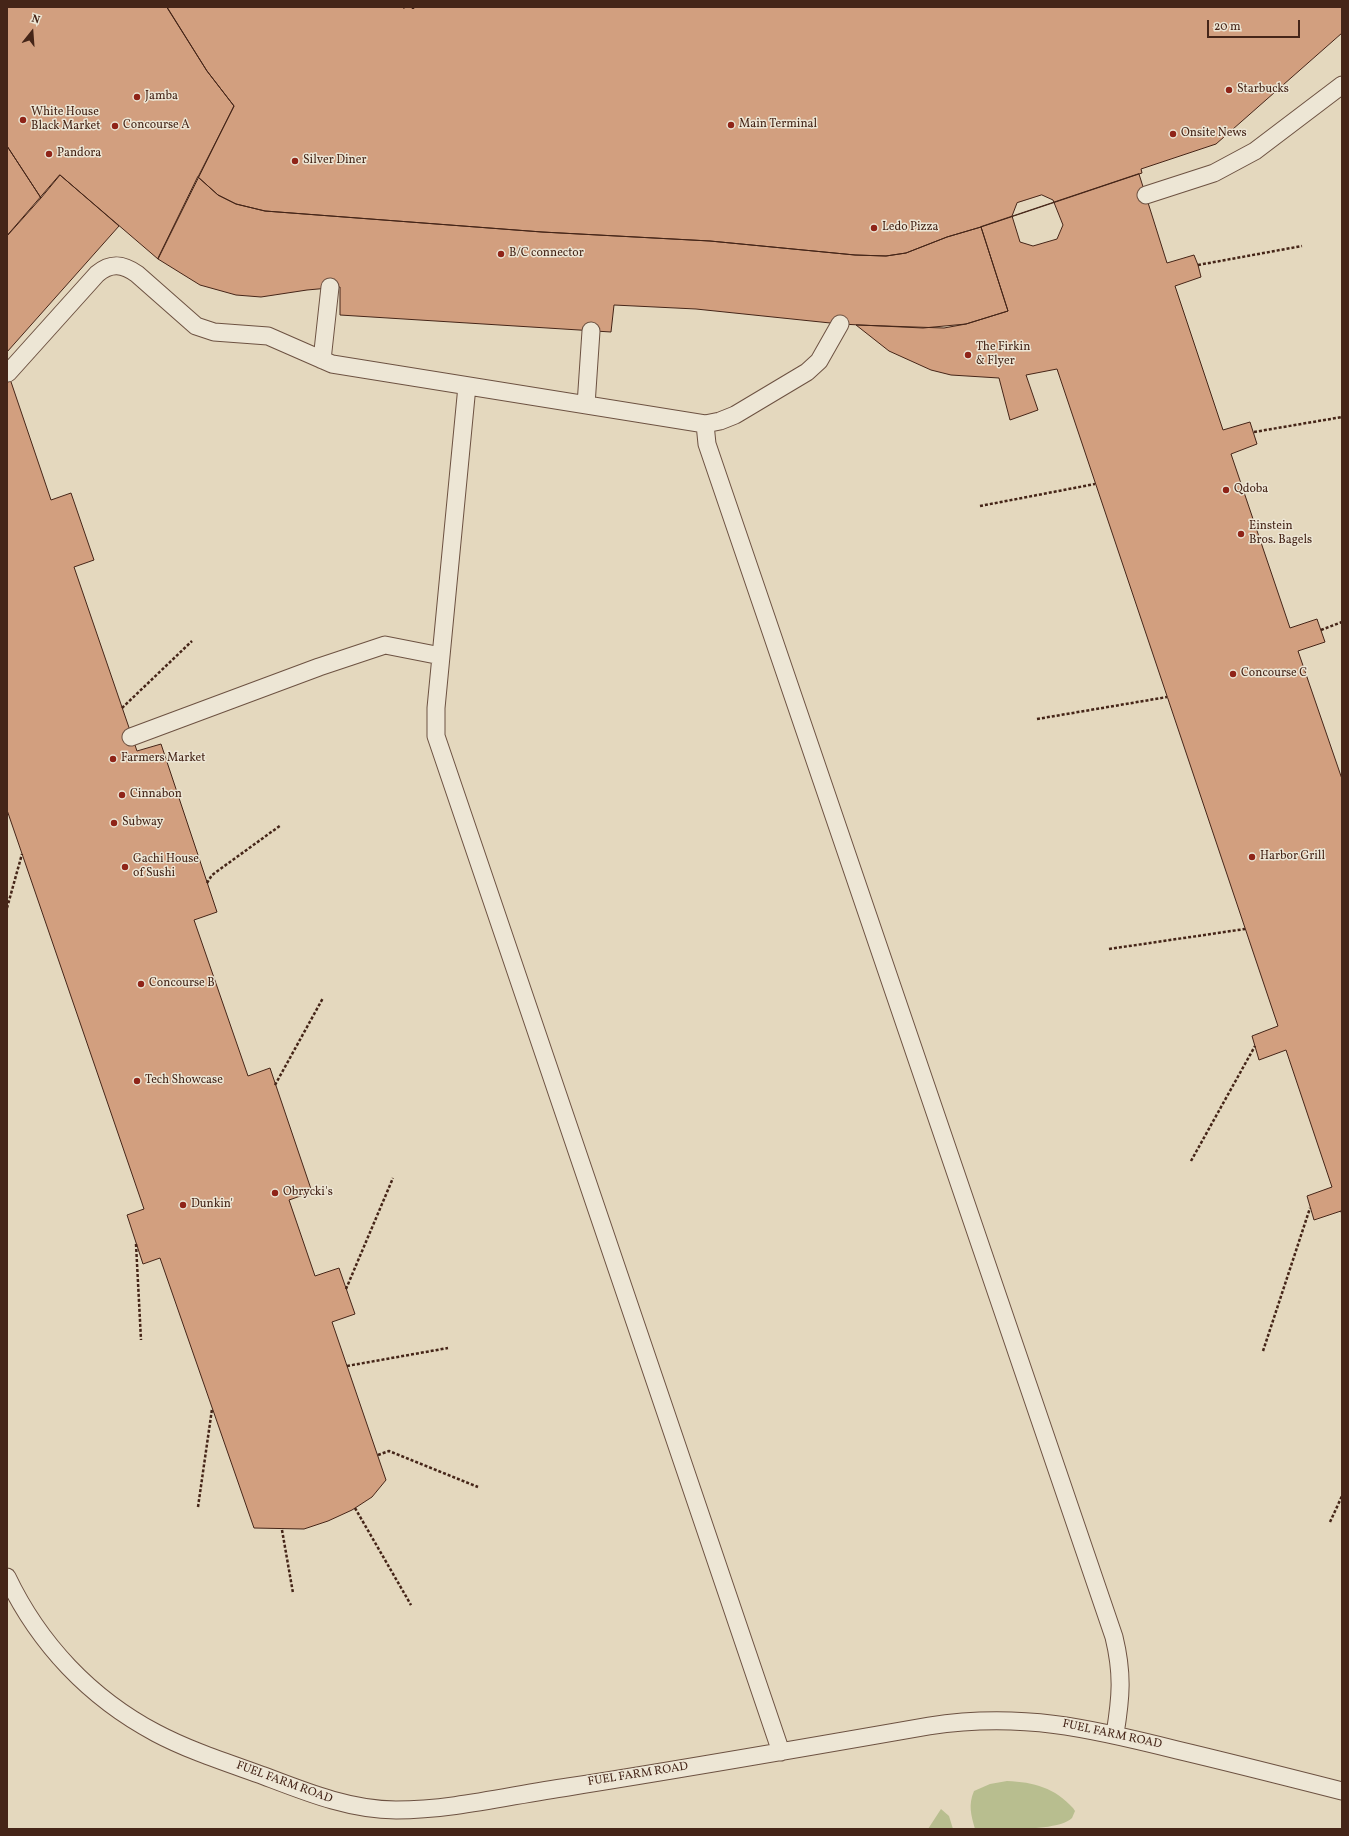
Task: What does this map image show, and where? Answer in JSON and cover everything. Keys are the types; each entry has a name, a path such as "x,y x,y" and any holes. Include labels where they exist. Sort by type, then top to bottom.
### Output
{"lane":[{"path":"1146,195 1214,173 1255,151 1342,84"},
{"path":"8,373 97,274 108,266 115,265 129,269 137,274 196,326 214,332 268,336 322,360 348,367 705,424 720,421 735,415 796,379 819,361 840,324"},
{"path":"322,360 330,287"},
{"path":"586,404 591,331"},
{"path":"466,386 435,722 440,749 781,1752"},
{"path":"705,424 707,444 1114,1637 1120,1662 1120,1699 1115,1734"},
{"path":"132,737 319,667 385,645 441,656"},
{"name":"FUEL FARM ROAD","path":"7,1577 29,1619 64,1664 129,1718 157,1734 178,1743 308,1793 339,1802 369,1808 395,1810 474,1802 781,1752 929,1726 974,1721 1057,1724 1115,1734 1342,1791"}],"path":[{"path":"1198,265 1302,246"},
{"path":"1254,432 1342,417"},
{"path":"980,506 1095,484"},
{"path":"1321,630 1342,622"},
{"path":"122,708 192,641"},
{"path":"1037,719 1167,697"},
{"path":"207,883 212,875 281,825"},
{"path":"7,908 22,854"},
{"path":"1109,949 1245,929"},
{"path":"275,1085 323,998"},
{"path":"1191,1161 1255,1046"},
{"path":"346,1289 393,1178"},
{"path":"1264,1351 1310,1208"},
{"path":"136,1244 141,1340"},
{"path":"347,1366 448,1348"},
{"path":"198,1507 212,1409"},
{"path":"378,1455 389,1451 478,1487"},
{"path":"1330,1522 1342,1496"},
{"path":"355,1508 411,1605"},
{"path":"282,1530 293,1593"}],"green space":[{"path":"1007,1781 1043,1787 1059,1795 1075,1811 1072,1818 1054,1826 1041,1828 975,1829 971,1815 971,1801 974,1791 990,1784"},
{"path":"941,1809 949,1816 953,1829 928,1829"}],"building":[{"name":"Concourse A","path":"7,7 167,7 207,71 234,106 158,259 60,175 41,198 7,146"},
{"name":"Main Terminal","path":"167,7 1342,7 1342,33 1216,144 1141,169 1142,173 947,237 906,253 886,256 855,255 710,241 542,232 265,211 236,204 218,195 198,177 234,106 207,71"},
{"path":"7,146 41,198 7,236"},
{"name":"Concourse C","path":"1139,174 1167,263 1194,255 1198,265 1201,277 1175,286 1223,430 1250,422 1257,444 1231,454 1290,628 1317,619 1325,642 1298,651 1342,779 1342,1216 1341,1211 1314,1220 1307,1196 1332,1187 1286,1050 1259,1060 1252,1036 1278,1026 1057,369 1026,375 1038,410 1010,420 999,378 951,375 931,370 889,351 856,325 944,328 966,324 1008,311 981,227"},
{"path":"60,175 119,226 7,352 7,236"},
{"name":"B/C connector","path":"198,177 218,195 236,204 265,211 542,232 710,241 855,255 886,256 906,253 947,237 981,227 1008,311 966,324 923,328 840,324 696,309 614,305 611,332 340,315 340,287 261,297 236,295 200,285 158,259"},
{"path":"1042,195 1053,200 1063,225 1057,239 1033,246 1020,242 1012,216 1017,203"},
{"name":"Concourse B","path":"7,370 51,500 71,493 94,560 74,567 137,751 161,744 217,912 194,920 248,1076 270,1068 312,1192 289,1200 315,1276 339,1268 355,1314 332,1322 386,1480 372,1497 352,1510 328,1521 304,1529 254,1528 160,1258 143,1264 127,1215 144,1209 7,810"}],"place":[{"name":"Starbucks","path":"1229,90"},
{"name":"Jamba","path":"137,97"},
{"name":"White House Black Market","path":"23,120"},
{"name":"Main Terminal","path":"731,125"},
{"name":"Concourse A","path":"115,126"},
{"name":"Onsite News","path":"1173,134"},
{"name":"Pandora","path":"49,154"},
{"name":"Silver Diner","path":"295,161"},
{"name":"Ledo Pizza","path":"874,228"},
{"name":"B/C connector","path":"501,254"},
{"name":"The Firkin & Flyer","path":"968,355"},
{"name":"Qdoba","path":"1226,490"},
{"name":"Einstein Bros. Bagels","path":"1241,534"},
{"name":"Concourse C","path":"1233,674"},
{"name":"Farmers Market","path":"113,759"},
{"name":"Cinnabon","path":"122,795"},
{"name":"Subway","path":"114,823"},
{"name":"Harbor Grill","path":"1252,857"},
{"name":"Gachi House of Sushi","path":"125,867"},
{"name":"Concourse B","path":"141,984"},
{"name":"Tech Showcase","path":"137,1081"},
{"name":"Obrycki's","path":"275,1193"},
{"name":"Dunkin'","path":"183,1205"}]}
